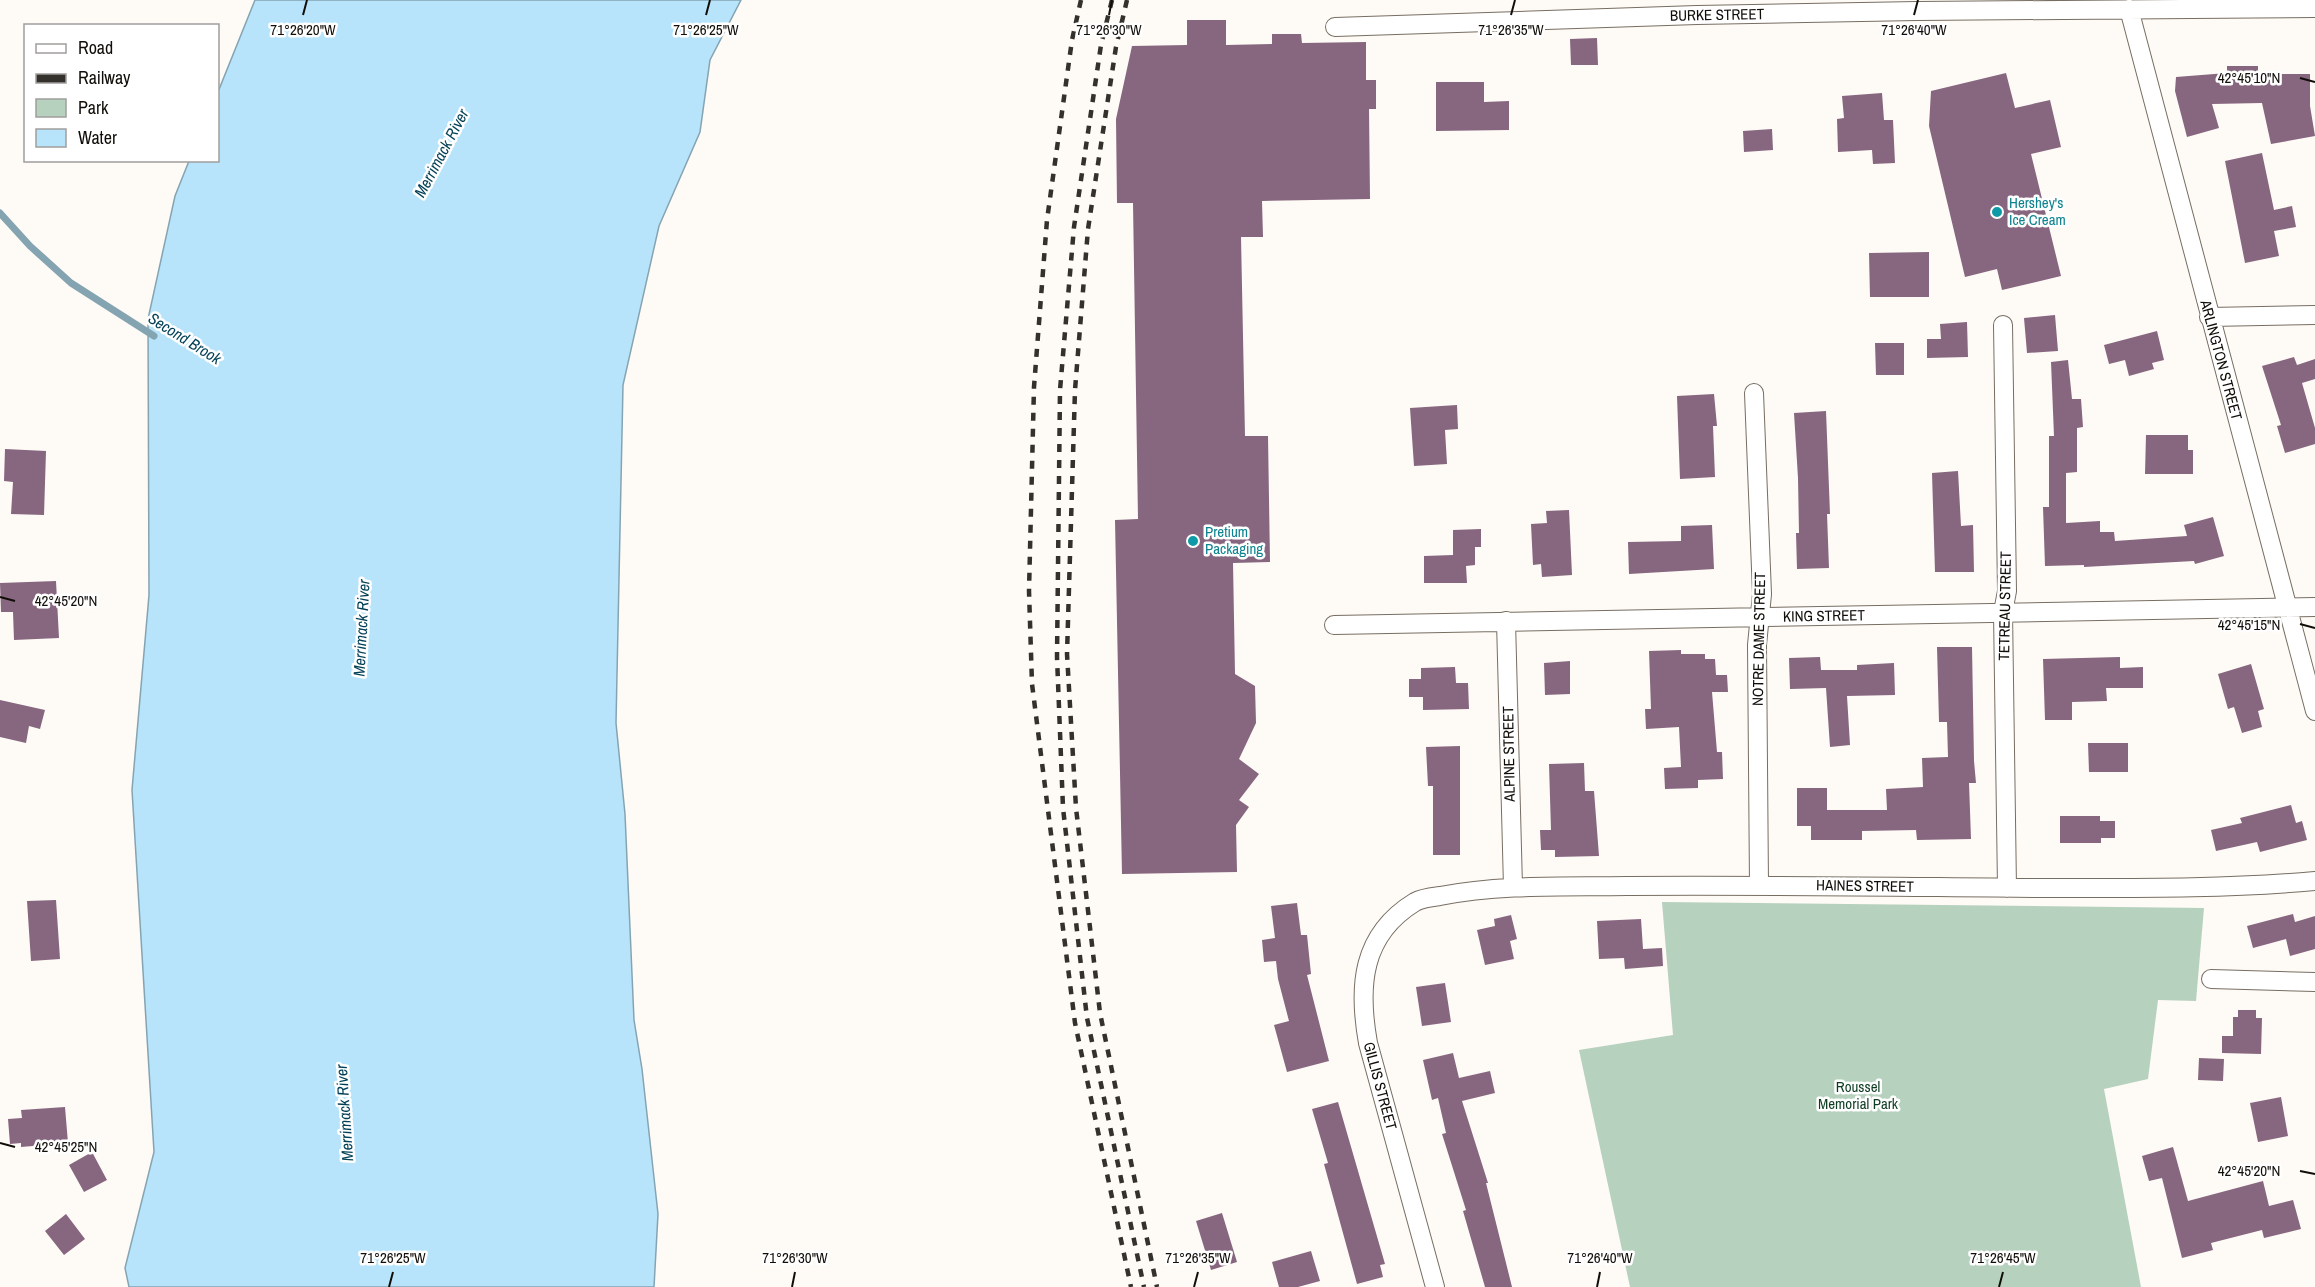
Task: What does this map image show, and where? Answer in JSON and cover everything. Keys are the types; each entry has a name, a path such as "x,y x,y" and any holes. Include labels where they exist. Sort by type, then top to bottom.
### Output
{"street":[{"name":"BURKE STREET","path":"1335,27 1709,15 2315,8"},
{"name":"ARLINGTON STREET","path":"2129,9 2315,711"},
{"path":"2209,317 2315,315"},
{"name":"TETREAU STREET","path":"2003,325 2007,591 2003,612 2007,888"},
{"name":"NOTRE DAME STREET","path":"1754,393 1762,594 1757,645 1759,885"},
{"name":"KING STREET","path":"1334,624 2315,607"},
{"name":"ALPINE STREET","path":"1506,621 1513,887"},
{"name":"HAINES STREET","path":"1417,901 1460,892 1513,887 1759,885 2199,888 2315,881"},
{"name":"GILLIS STREET","path":"1417,901 1395,918 1378,938 1366,963 1362,989 1368,1043 1435,1287"},
{"path":"2211,979 2315,982"}],"green space":[{"name":"Roussel Memorial Park","path":"1662,902 2204,908 2196,1001 2158,1000 2148,1079 2104,1089 2141,1287 1630,1287 1579,1050 1673,1035"}],"water":[{"name":"Merrimack River","path":"255,0 741,0 710,60 700,132 659,226 623,385 616,723 625,814 634,1020 642,1069 658,1214 654,1287 129,1287 125,1268 154,1152 132,790 149,595 148,319 175,196 189,162 219,162 219,90"}],"building":[{"name":"Pretium Packaging","path":"1187,20 1226,20 1226,45 1272,44 1272,34 1301,34 1302,43 1366,42 1366,80 1376,80 1376,109 1369,109 1370,199 1262,201 1263,237 1241,237 1245,436 1268,436 1270,562 1233,563 1235,674 1255,686 1256,723 1239,759 1259,774 1239,800 1249,807 1236,825 1237,872 1122,874 1115,520 1138,519 1133,203 1117,203 1116,119 1132,46 1187,45"},
{"path":"1597,38 1598,65 1571,65 1570,39"},
{"path":"2227,66 2258,66 2258,74 2310,74 2310,106 2315,136 2271,144 2262,103 2212,104 2219,128 2187,137 2175,91 2176,77 2227,73"},
{"name":"Hershey's Ice Cream","path":"2006,73 2015,108 2050,100 2061,147 2031,154 2061,276 2002,290 1997,269 1965,277 1929,126 1931,91"},
{"path":"1436,82 1484,82 1484,102 1509,101 1509,130 1436,131"},
{"path":"1882,93 1884,120 1893,120 1895,163 1873,164 1872,150 1838,152 1837,119 1844,118 1842,96"},
{"path":"1772,129 1773,150 1744,152 1743,131"},
{"path":"2262,153 2274,210 2292,206 2296,227 2274,231 2279,256 2245,263 2225,161"},
{"path":"1929,252 1929,297 1870,297 1869,253"},
{"path":"2055,315 2058,351 2027,353 2024,318"},
{"path":"1967,322 1968,357 1927,358 1927,339 1941,339 1940,324"},
{"path":"2157,331 2164,360 2152,363 2154,369 2129,376 2125,360 2109,364 2104,345"},
{"path":"1875,343 1904,343 1904,375 1876,375"},
{"path":"2294,357 2297,365 2315,359 2315,379 2302,383 2315,428 2315,444 2285,453 2277,426 2281,425 2262,366"},
{"path":"2068,360 2072,399 2081,399 2083,427 2077,428 2077,472 2066,473 2066,523 2100,521 2100,532 2114,532 2115,541 2187,536 2184,525 2213,517 2224,556 2195,564 2194,561 2084,567 2084,565 2045,566 2043,507 2049,507 2049,436 2054,436 2051,362"},
{"path":"1714,394 1717,426 1713,426 1715,477 1680,479 1677,396"},
{"path":"1457,405 1458,429 1445,430 1447,464 1414,466 1410,408"},
{"path":"1826,411 1830,514 1827,514 1829,568 1797,569 1798,478 1794,413"},
{"path":"2146,435 2188,435 2188,450 2193,450 2193,474 2145,474"},
{"path":"5,449 46,451 44,515 11,514 13,482 4,481"},
{"path":"1958,471 1961,526 1973,525 1974,572 1935,572 1932,473"},
{"path":"1569,510 1572,575 1542,577 1541,564 1533,565 1531,524 1547,523 1546,511"},
{"path":"1712,525 1714,569 1629,574 1628,542 1681,541 1681,526"},
{"path":"1481,529 1481,547 1475,547 1475,565 1466,566 1467,583 1424,583 1424,556 1453,555 1453,530"},
{"path":"56,581 59,638 14,640 13,612 1,612 0,583"},
{"path":"1937,647 1972,647 1976,783 1969,783 1971,839 1917,840 1916,830 1862,831 1862,840 1811,840 1811,826 1797,826 1797,788 1827,788 1827,810 1887,810 1886,789 1923,787 1922,758 1948,757 1947,722 1939,722"},
{"path":"1681,650 1681,654 1705,654 1705,659 1715,659 1716,675 1727,675 1728,692 1712,692 1717,752 1722,752 1723,779 1698,780 1698,788 1665,789 1664,768 1681,767 1679,727 1646,729 1645,709 1651,709 1649,651"},
{"path":"1820,657 1821,670 1857,670 1857,665 1894,663 1895,695 1847,696 1850,745 1830,747 1826,688 1790,689 1789,658"},
{"path":"2120,657 2120,668 2143,667 2143,688 2106,688 2107,701 2072,702 2072,720 2045,720 2043,659"},
{"path":"1570,661 1570,694 1545,695 1544,663"},
{"path":"2251,664 2264,709 2258,711 2262,727 2242,733 2234,707 2228,709 2218,674"},
{"path":"1455,667 1456,683 1468,683 1469,709 1423,710 1423,697 1409,697 1409,679 1421,679 1421,668"},
{"path":"0,700 45,710 40,729 29,726 26,743 0,737"},
{"path":"2088,743 2128,743 2128,772 2089,772"},
{"path":"1460,746 1460,855 1433,855 1433,786 1428,786 1426,747"},
{"path":"1584,763 1585,791 1594,791 1599,856 1555,857 1555,850 1541,850 1540,830 1551,830 1549,764"},
{"path":"2291,805 2296,823 2302,821 2307,840 2260,852 2257,842 2216,851 2211,830 2242,823 2240,818"},
{"path":"2060,816 2100,816 2100,821 2115,821 2115,838 2101,838 2101,843 2060,843"},
{"path":"56,900 60,959 31,961 27,901"},
{"path":"1297,903 1301,935 1307,935 1311,974 1307,975 1329,1061 1287,1072 1274,1025 1289,1021 1278,979 1276,961 1264,962 1262,940 1275,938 1271,906"},
{"path":"2293,914 2295,922 2315,916 2315,949 2290,956 2286,939 2253,948 2247,926"},
{"path":"1511,915 1517,939 1510,941 1514,959 1485,965 1477,930 1495,926 1494,919"},
{"path":"1641,919 1643,949 1662,948 1663,966 1625,969 1624,958 1599,959 1597,921"},
{"path":"1445,983 1451,1022 1422,1026 1416,987"},
{"path":"2238,1010 2256,1010 2256,1018 2262,1018 2261,1054 2222,1053 2222,1036 2233,1036 2233,1017 2238,1017"},
{"path":"1453,1053 1459,1078 1490,1071 1495,1093 1462,1101 1488,1183 1486,1183 1512,1287 1485,1287 1463,1211 1466,1210 1442,1134 1446,1133 1438,1098 1432,1100 1423,1060"},
{"path":"2199,1058 2224,1059 2223,1081 2198,1080"},
{"path":"2281,1097 2288,1136 2258,1142 2250,1103"},
{"path":"1338,1102 1385,1264 1380,1265 1383,1277 1357,1284 1324,1164 1328,1163 1312,1109"},
{"path":"65,1107 68,1143 21,1147 21,1143 10,1144 8,1119 22,1118 21,1110"},
{"path":"2173,1147 2188,1201 2263,1181 2269,1206 2293,1200 2301,1229 2264,1238 2262,1230 2211,1243 2213,1250 2182,1258 2162,1178 2149,1181 2142,1156"},
{"path":"92,1152 107,1180 84,1192 69,1165"},
{"path":"1222,1213 1237,1262 1211,1270 1196,1221"},
{"path":"66,1214 85,1239 64,1255 45,1231"},
{"path":"1311,1251 1320,1281 1298,1287 1279,1287 1272,1262"}],"waterway":[{"name":"Second Brook","path":"0,213 30,246 71,283 154,336"}],"railway":[{"path":"1081,0 1072,40 1047,220 1034,387 1029,591 1032,684 1075,1023 1131,1287"},
{"path":"1112,0 1101,45 1074,227 1060,390 1057,657 1063,808 1087,1018 1144,1287"},
{"path":"1127,0 1116,47 1088,229 1075,390 1067,654 1076,808 1100,1013 1157,1287"}],"place":[{"name":"Hershey's Ice Cream","path":"1997,212"},
{"name":"Pretium Packaging","path":"1193,541"}]}
